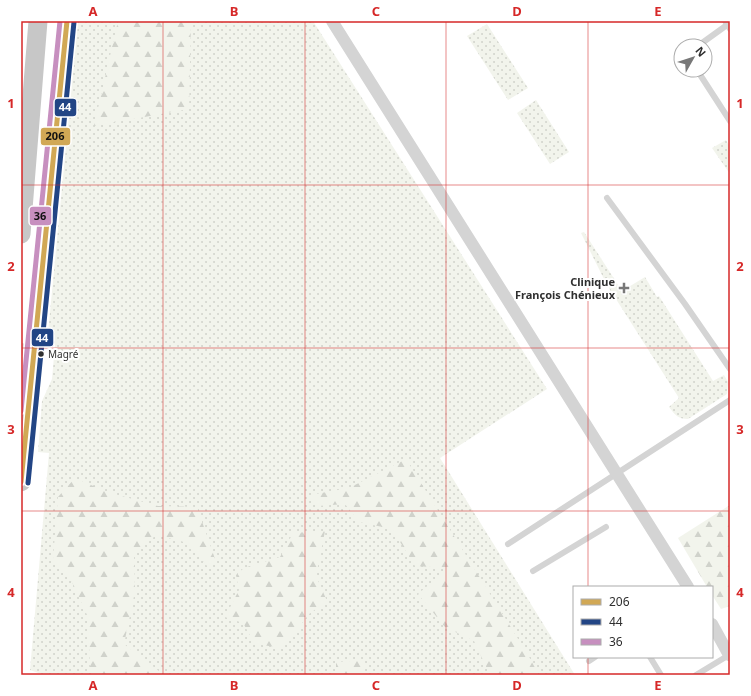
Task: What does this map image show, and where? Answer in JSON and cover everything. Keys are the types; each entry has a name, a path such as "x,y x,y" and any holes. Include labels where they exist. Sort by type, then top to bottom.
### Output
{"main road":[{"path":"21,234 38,21"},
{"path":"21,482 27,362 67,21"}],"street":[{"path":"332,21 687,586"},
{"path":"713,626 730,654"}],"lane":[{"path":"709,38 727,25"},
{"path":"702,78 730,121"},
{"path":"607,198 685,304 730,369"},
{"path":"508,544 730,400"},
{"path":"533,571 606,527"},
{"path":"696,675 730,654"},
{"path":"589,661 594,658"},
{"path":"651,658 661,675"}],"green space":[{"path":"78,21 313,21 547,389 440,458 575,675 44,675 30,670 49,453 38,452 42,401 52,379 55,345 48,333"},
{"path":"118,21 191,21 189,109 94,126"},
{"path":"487,24 528,88 508,100 467,36"},
{"path":"536,100 569,152 550,164 517,113"},
{"path":"726,140 730,147 730,174 712,148"},
{"path":"584,232 622,291 645,277 657,297 659,296 713,381 724,375 728,382 727,394 688,419 679,417 673,412 669,407 679,398 607,285 581,233"},
{"path":"406,459 539,675 490,675 474,641 445,627 418,594 448,568 415,566 392,529 359,522 345,504 317,506 310,495 349,488"},
{"path":"75,478 107,492 158,506 197,507 215,559 208,567 188,543 156,535 134,555 135,591 124,644 164,675 94,675 90,668 88,617 71,580 53,559 58,497"},
{"path":"730,505 730,606 721,609 713,597 713,586 706,586 678,538"},
{"path":"325,531 316,576 327,601 309,614 283,648 255,644 243,623 225,617 239,590 236,575 244,568 280,557 293,533"},
{"path":"365,660 365,675 336,675 336,662"}],"transit line":[{"name":"36","path":"21,411 60,21"},
{"name":"206","path":"21,482 67,21"},
{"name":"44","path":"28,483 74,22"}],"place":[{"name":"Clinique François Chénieux","path":"624,288"},
{"name":"Magré","path":"41,354"}]}
